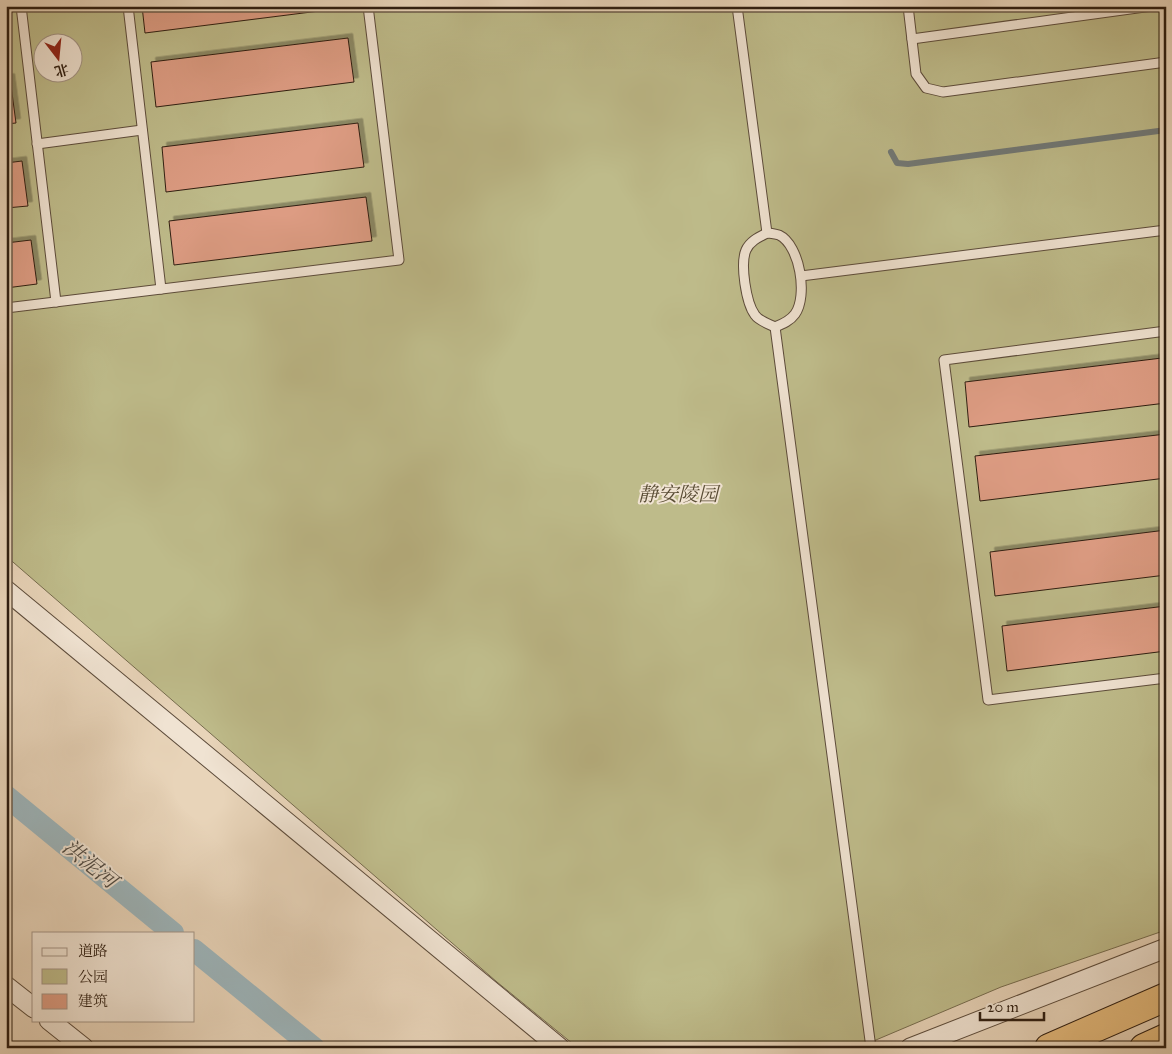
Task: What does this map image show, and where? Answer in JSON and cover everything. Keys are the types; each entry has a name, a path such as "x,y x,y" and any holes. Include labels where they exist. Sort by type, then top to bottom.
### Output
{"highway":[{"path":"1049,1048 1166,997"},
{"path":"1144,1048 1166,1038"}],"street":[{"path":"6,590 560,1048"},
{"path":"910,1048 1166,948"},
{"path":"6,986 32,1006"},
{"path":"52,1022 84,1048"}],"lane":[{"path":"21,6 56,302"},
{"path":"128,6 161,289"},
{"path":"6,308 399,260 368,6"},
{"path":"737,6 767,233"},
{"path":"908,6 916,74 926,88 943,92 1166,62"},
{"path":"912,39 1152,6"},
{"path":"37,144 142,130"},
{"path":"801,276 1166,230"},
{"path":"767,233 779,235 790,245 798,261 801,276 800,300 796,314 787,322 775,327 755,316 750,304 743,262 746,250 754,240 767,233"},
{"path":"775,327 871,1048"},
{"path":"1166,331 944,360 988,700 1166,678"}],"green space":[{"name":"静安陵园","path":"6,6 1166,6 1166,930 1001,987 857,1048 578,1048 497,982 6,556"}],"building":[{"path":"142,6 343,6 343,8 145,33"},
{"path":"348,38 354,82 156,107 151,62"},
{"path":"10,78 16,123 6,124 6,79"},
{"path":"358,123 364,167 166,192 162,147"},
{"path":"22,161 28,206 6,208 6,163"},
{"path":"366,197 372,241 174,265 169,221"},
{"path":"31,240 37,284 6,288 6,243"},
{"path":"1162,358 1166,403 969,427 965,382"},
{"path":"1166,434 1166,478 980,501 975,456"},
{"path":"1166,530 1166,575 995,596 990,552"},
{"path":"1166,606 1166,651 1007,671 1002,626"}],"waterway":[{"path":"891,152 897,163 908,164 1166,130"},
{"name":"洪泥河","path":"6,796 172,932"},
{"name":"洪泥河","path":"195,951 314,1048"}]}
